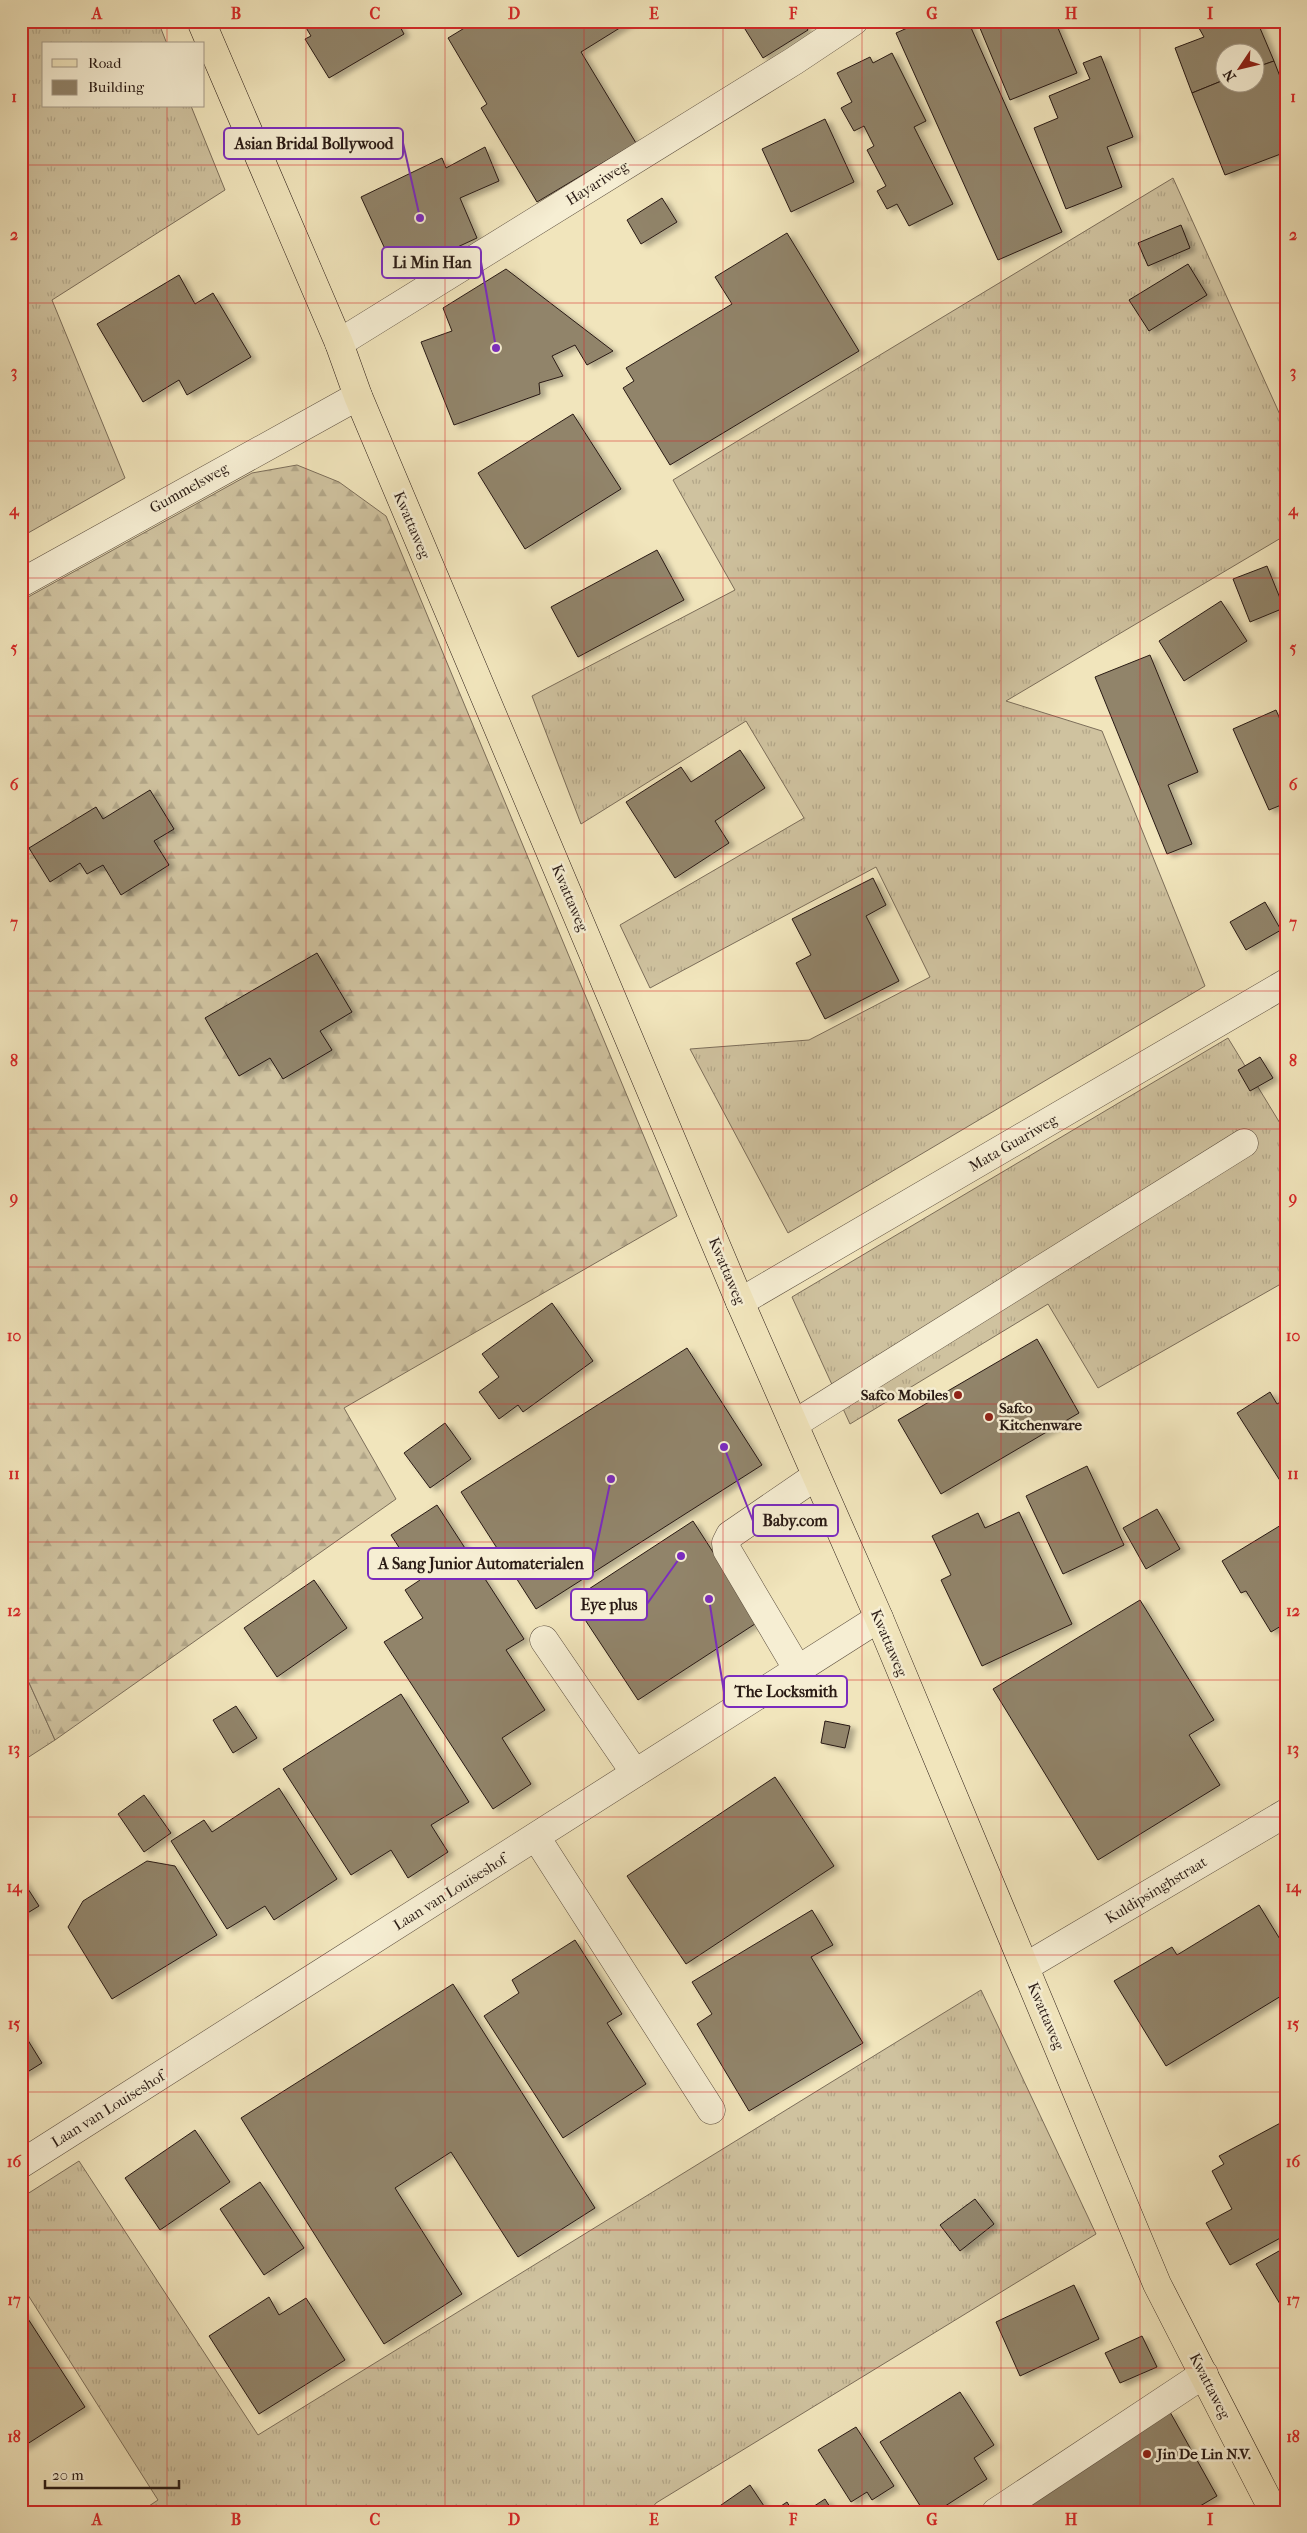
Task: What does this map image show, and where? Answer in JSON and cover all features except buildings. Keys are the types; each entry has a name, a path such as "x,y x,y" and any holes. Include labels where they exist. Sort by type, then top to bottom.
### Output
{"main road":[{"name":"Kwattaweg","path":"201,21 339,343 358,396 740,1302 879,1618 1158,2284 1274,2512"}],"street":[{"name":"Hayariweg","path":"339,343 794,61 854,21"},
{"name":"Gummelsweg","path":"21,583 358,396"},
{"name":"Mata Guariweg","path":"740,1302 1286,983"},
{"path":"794,1424 1244,1143"},
{"path":"798,1670 727,1550 726,1542 730,1535 816,1476"},
{"name":"Laan van Louiseshof","path":"21,2164 879,1618"},
{"path":"544,1640 636,1773"},
{"name":"Kuldipsinghstraat","path":"1026,1967 1286,1813"},
{"path":"536,1837 711,2110"},
{"path":"996,2512 1204,2374"}],"green space":[{"path":"21,21 158,21 166,42 42,42 42,108 192,108 225,190 52,300 125,478 21,537"},
{"path":"1173,178 1286,428 1286,535 1006,701 1102,731 1205,986 788,1233 690,1049 809,1040 930,977 876,867 650,988 620,925 804,818 746,721 581,824 532,696 735,590 673,480"},
{"path":"297,465 339,482 386,516 677,1216 344,1408 396,1499 55,1740 21,1665 21,601 252,473"},
{"path":"1228,1038 1286,1133 1286,1281 1098,1388 1048,1304 850,1424 792,1297"},
{"path":"21,1665 55,1740 21,1762"},
{"path":"981,1990 1096,2234 656,2503 649,2512 140,2512 158,2500 21,2284 21,2198 79,2161 258,2435"}],"place":[{"name":"Asian Bridal Bollywood","path":"420,218"},
{"name":"Li Min Han","path":"496,348"},
{"name":"Safco Mobiles","path":"958,1395"},
{"name":"Safco Kitchenware","path":"989,1417"},
{"name":"Baby.com","path":"724,1447"},
{"name":"A Sang Junior Automaterialen","path":"611,1479"},
{"name":"Eye plus","path":"681,1556"},
{"name":"The Locksmith","path":"709,1599"},
{"name":"Jin De Lin N.V.","path":"1147,2454"}]}
